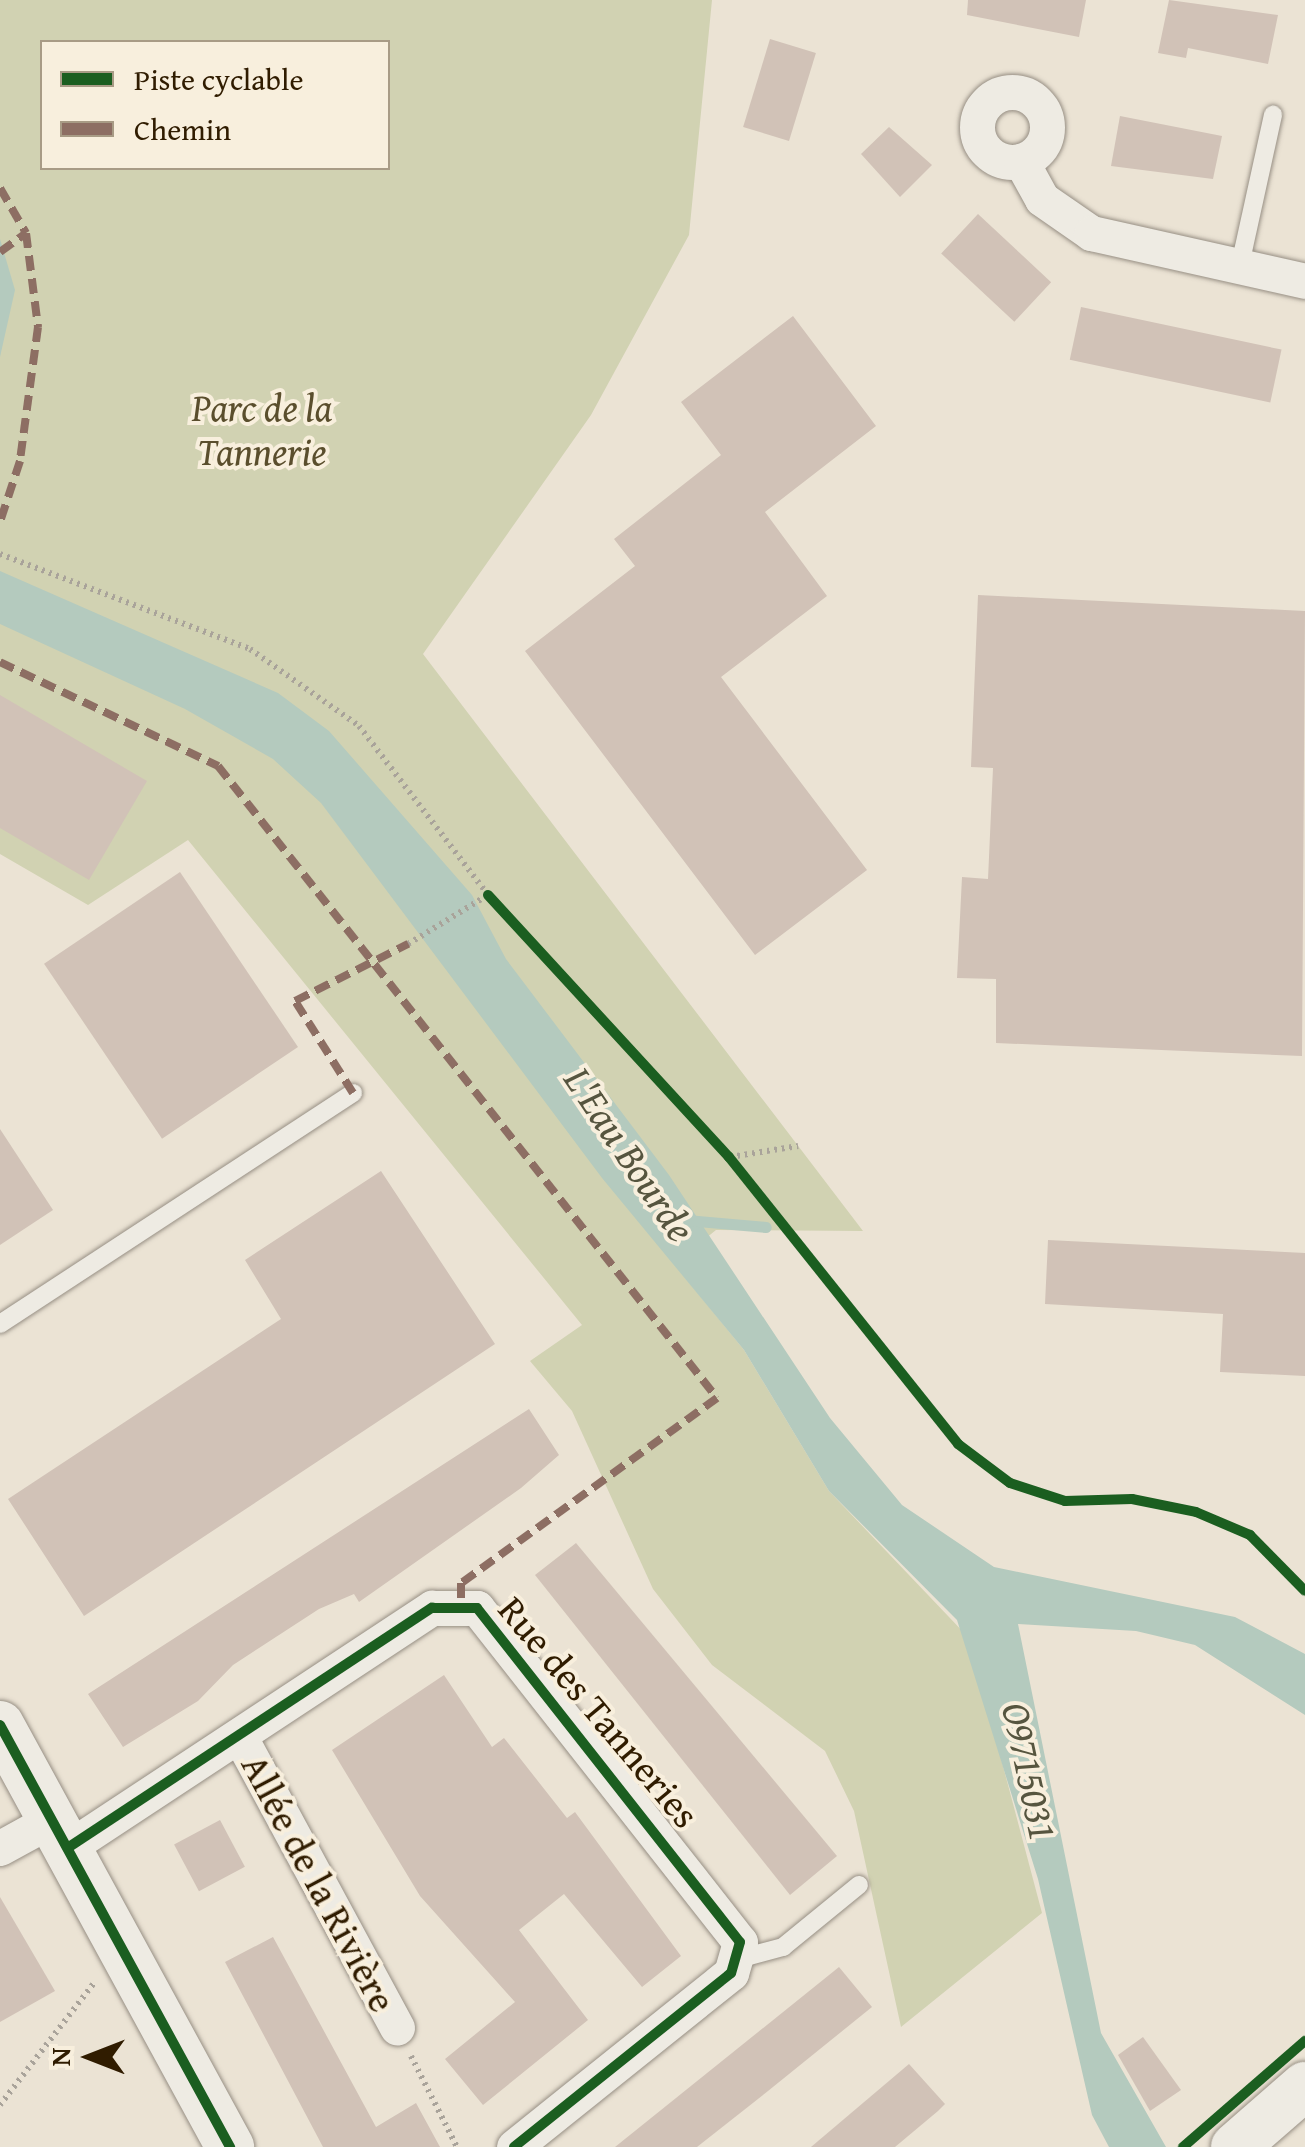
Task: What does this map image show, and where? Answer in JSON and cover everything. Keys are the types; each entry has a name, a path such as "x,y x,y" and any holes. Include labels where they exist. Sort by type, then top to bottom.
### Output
{"main road":[{"path":"0,1725 230,2147"},
{"path":"1236,2147 1305,2086"}],"street":[{"path":"1021,161 1042,199 1091,234 1305,282"},
{"name":"Rue des Tanneries","path":"0,1848 60,1833 241,1739 432,1608 478,1608 736,1928 738,1959"},
{"name":"Allée de la Rivière","path":"241,1739 398,2028"},
{"path":"514,2147 738,1959"}],"lane":[{"path":"1240,265 1273,116"},
{"path":"0,1324 353,1094"},
{"path":"738,1959 783,1947 860,1884"}],"path":[{"path":"0,554 250,649 359,726 488,895 729,1157 958,1444 997,1473 1065,1501 1132,1499 1196,1512 1250,1535 1305,1591"},
{"path":"408,944 488,895"},
{"path":"729,1157 798,1146"},
{"path":"0,2105 122,1946"},
{"path":"398,2028 457,2147"}],"green space":[{"name":"Parc de la Tannerie","path":"0,0 712,0 689,235 591,415 423,654 863,1231 716,1230 674,1264 744,1350 829,1491 969,1638 1042,1913 901,2027 854,1811 825,1751 712,1665 653,1589 572,1411 530,1361 582,1325 188,840 88,905 0,854"}],"water":[{"path":"0,239 15,290 0,357"},
{"path":"0,571 278,693 329,731 472,895 506,959 669,1175 830,1418 902,1505 994,1567 1235,1617 1305,1654 1305,1715 1195,1645 1136,1631 1018,1624 1101,2033 1166,2147 1109,2147 1092,2115 1038,1879 957,1620 829,1491 744,1350 602,1178 321,803 273,759 185,709 0,624"}],"building":[{"path":"968,0 1086,0 1079,37 967,15"},
{"path":"1169,0 1278,15 1268,64 1188,48 1186,58 1158,53"},
{"path":"770,39 816,53 789,141 743,127"},
{"path":"1120,116 1222,136 1213,179 1111,166"},
{"path":"889,127 932,165 900,197 861,154"},
{"path":"978,214 1051,282 1014,322 941,253"},
{"path":"1081,307 1282,350 1270,402 1070,360"},
{"path":"793,316 876,426 765,512 827,596 721,677 867,870 755,955 525,651 635,566 614,539 721,455 681,402"},
{"path":"978,595 1305,611 1302,1056 996,1043 996,979 957,978 962,877 988,879 993,768 971,767"},
{"path":"0,695 147,781 89,880 0,828"},
{"path":"180,872 298,1047 162,1139 44,964"},
{"path":"0,1129 53,1210 0,1245"},
{"path":"381,1171 495,1344 84,1616 8,1499 281,1319 245,1260"},
{"path":"1048,1240 1305,1253 1305,1376 1220,1372 1223,1314 1045,1304"},
{"path":"529,1409 559,1455 521,1488 359,1602 354,1594 319,1609 233,1665 198,1701 123,1747 88,1694"},
{"path":"576,1543 837,1856 790,1895 535,1575"},
{"path":"444,1675 492,1747 504,1738 567,1818 575,1812 681,1956 642,1987 564,1894 519,1930 588,2020 483,2105 445,2059 515,2002 420,1896 332,1750"},
{"path":"220,1820 245,1867 199,1891 174,1844"},
{"path":"0,1897 55,1991 0,2022"},
{"path":"273,1937 376,2127 416,2103 440,2147 323,2147 225,1962"},
{"path":"839,1967 872,2007 768,2091 697,2147 615,2147"},
{"path":"1143,2037 1181,2090 1150,2111 1118,2055"},
{"path":"909,2064 945,2104 938,2111 895,2147 811,2147"}],"waterway":[{"name":"L'Eau Bourde","path":"686,1220 766,1227"}],"marked path":[{"path":"0,188 26,233 38,327 20,461 0,522"},
{"path":"0,252 26,233"},
{"path":"0,662 218,766 717,1398 461,1583 461,1601"},
{"path":"353,1093 295,1001 408,944"}],"cycle path":[{"path":"488,895 729,1157 958,1444 1010,1483 1065,1501 1132,1499 1196,1512 1250,1535 1305,1591"},
{"path":"69,1847 432,1608 477,1608 740,1942 731,1973 514,2147"},
{"path":"0,1725 230,2147"},
{"path":"1183,2147 1305,2041"}],"water label":[{"name":"O9715031","path":"1030,1771"}]}
